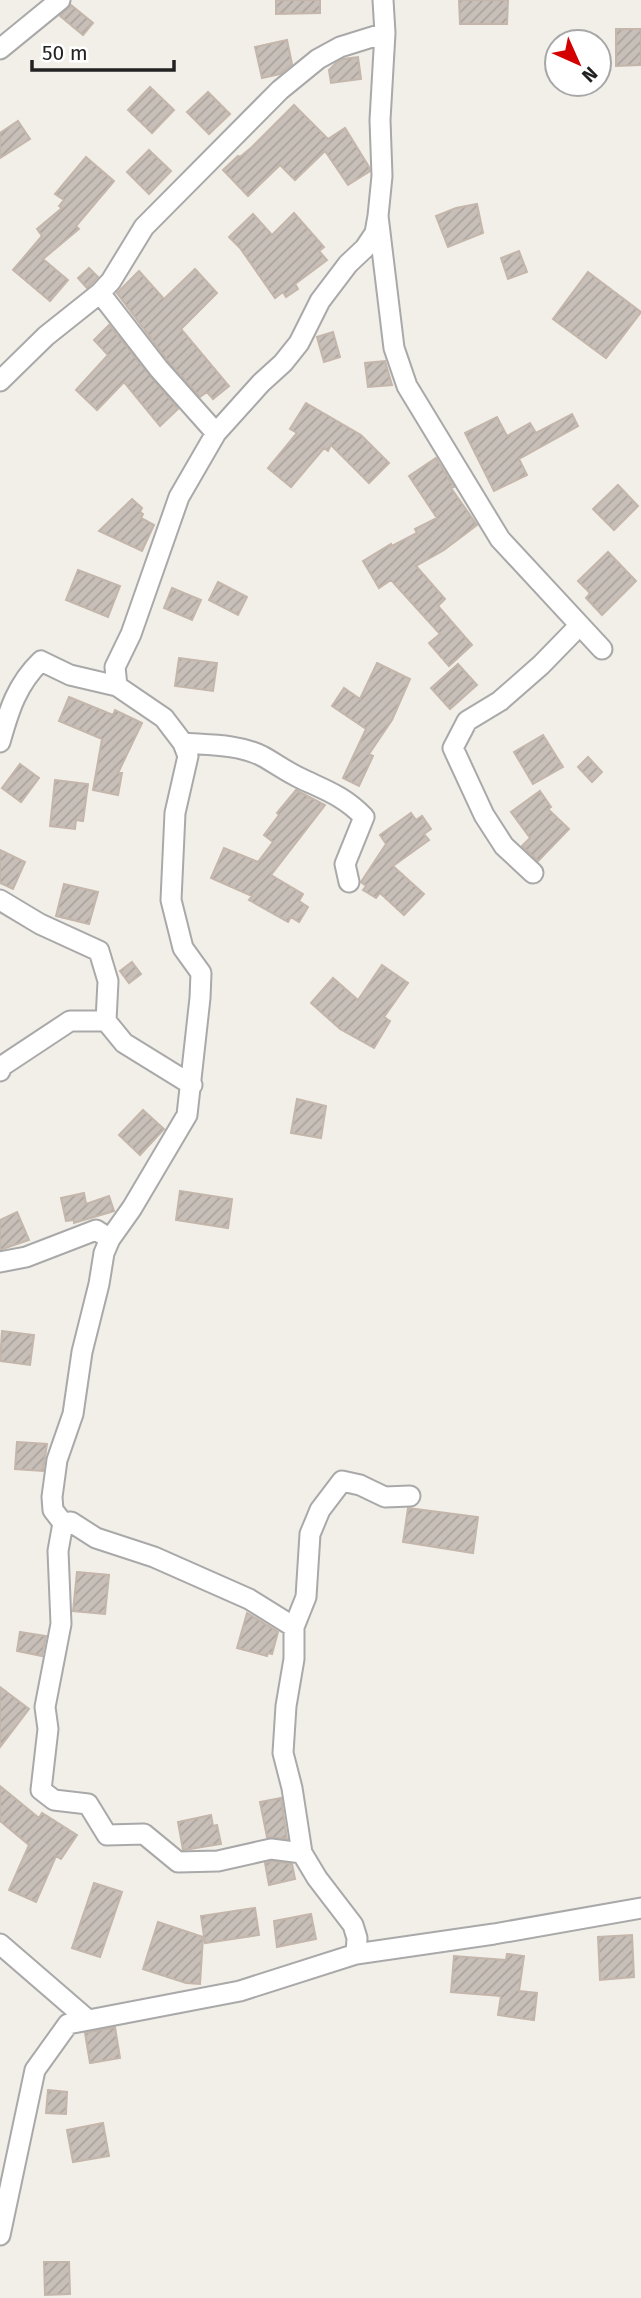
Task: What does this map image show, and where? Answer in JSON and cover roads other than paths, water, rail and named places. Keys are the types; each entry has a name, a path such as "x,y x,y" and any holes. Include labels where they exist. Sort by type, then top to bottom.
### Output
{"street":[{"path":"0,48 60,0"},
{"path":"117,686 115,667 131,634 179,497 216,433 261,383 284,363 299,343 320,301 375,233 382,176 380,120 385,33 383,0"},
{"path":"0,381 46,336 100,293 111,281 144,228 280,90 318,59 340,47 385,33"},
{"path":"378,216 394,348 407,386 500,539 603,649"},
{"path":"100,293 159,369 216,433"},
{"path":"533,873 504,846 484,815 453,748 467,721 500,701 541,665 579,626"},
{"path":"0,742 4,707 27,674 41,661 70,675 117,686 164,718 183,743 188,756 175,813 171,901 183,948 201,973 187,1115 104,1253 82,1352 73,1414 57,1460 52,1497 53,1510 63,1523 58,1551 61,1624 45,1707 48,1729 41,1790 54,1800 88,1804 107,1835 144,1834 178,1862 218,1861 271,1849 302,1853"},
{"path":"183,743 239,748 261,755 299,778 330,790 353,806 364,817 345,864 349,882"},
{"path":"0,901 40,925 99,951 108,981 106,1021 124,1043 192,1085"},
{"path":"0,1071 2,1066 71,1021 106,1021"},
{"path":"0,1262 26,1257 96,1230 110,1239"},
{"path":"356,1954 354,1925 317,1878 302,1853 292,1788 283,1753 286,1706 294,1659 294,1627 306,1597 310,1534 320,1510 341,1481 360,1485 385,1497 410,1496"},
{"path":"63,1523 71,1522 96,1538 154,1557 249,1599 294,1627"},
{"path":"0,2235 8,2151 35,2070 68,2024 240,1991 356,1954 494,1934 641,1908"},
{"path":"0,1944 88,2020"}]}
